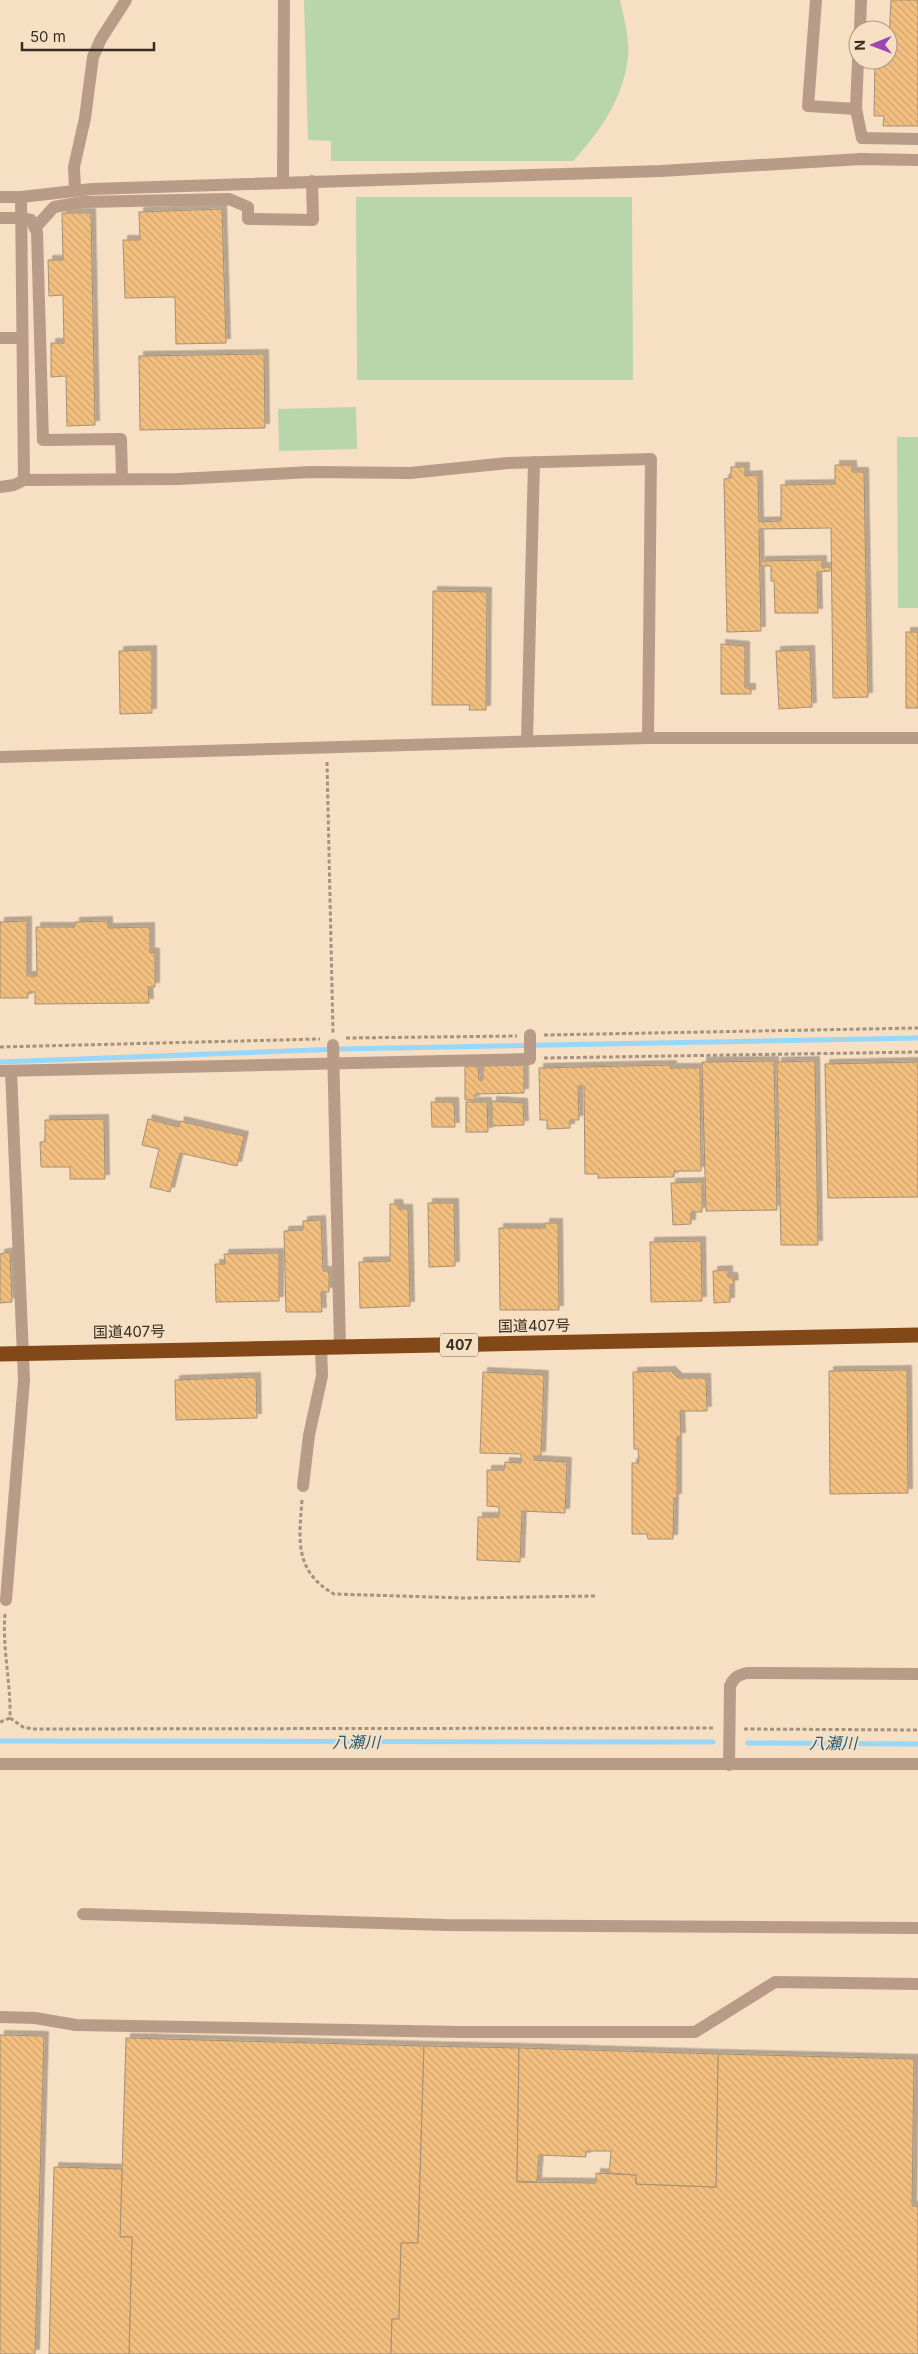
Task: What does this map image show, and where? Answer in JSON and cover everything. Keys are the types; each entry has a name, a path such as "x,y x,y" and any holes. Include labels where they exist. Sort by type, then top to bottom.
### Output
{"highway":[{"name":"国道407号","path":"0,1354 23,1352 918,1335"}],"street":[{"path":"75,190 74,167 86,112 93,57 101,38 126,0"},
{"path":"283,182 284,0"},
{"path":"816,0 808,106 856,109"},
{"path":"860,20 861,0"},
{"path":"858,70 856,109 862,138 918,139"},
{"path":"2,197 21,197 75,190 312,181 661,172 861,159 918,160"},
{"path":"35,228 54,208 84,202 229,199 248,207 248,218 313,220 312,181"},
{"path":"21,197 24,480"},
{"path":"0,218 31,220 35,228 43,440 121,439 122,479"},
{"path":"0,338 22,338"},
{"path":"0,487 14,486 24,480 122,479 311,472 410,473 534,462 651,459 648,738"},
{"path":"527,741 534,462"},
{"path":"0,757 327,749 648,738 918,738"},
{"path":"6,1600 24,1380 5,1071 530,1057 530,1038"},
{"path":"333,1042 340,1347"},
{"path":"303,1486 309,1435 322,1376 321,1347"},
{"path":"729,1765 730,1686 733,1678 739,1675 747,1673 918,1674"},
{"path":"0,1764 918,1764"},
{"path":"84,1914 446,1925 918,1928"},
{"path":"0,2017 35,2018 76,2026 471,2032 695,2032 775,1982 918,1984"}],"path":[{"path":"327,749 333,1042"},
{"path":"0,1047 530,1038 918,1028"},
{"path":"530,1057 918,1052"},
{"path":"303,1486 301,1522 303,1560 318,1585 334,1594 465,1598 595,1596"},
{"path":"6,1600 3,1634 10,1682 10,1718"},
{"path":"0,1722 10,1718"},
{"path":"10,1718 23,1726 33,1729 729,1728 918,1730"}],"green space":[{"path":"304,0 620,0 628,43 626,72 622,86 609,113 573,161 331,161 331,141 308,140"},
{"path":"356,197 632,197 633,380 357,380"},
{"path":"356,407 357,449 279,451 278,409"},
{"path":"897,437 918,437 918,608 898,608"}],"building":[{"path":"891,0 918,0 918,126 883,126 884,116 874,116 875,70 898,70 898,20 890,20"},
{"path":"222,209 226,343 176,344 175,297 125,298 123,240 140,240 139,212"},
{"path":"62,213 91,213 95,425 67,426 66,376 51,377 51,343 64,343 63,295 49,296 48,260 63,260"},
{"path":"264,354 265,428 140,430 139,356"},
{"path":"835,465 852,465 852,472 864,472 868,697 833,698 831,528 759,529 761,631 727,632 724,479 731,478 731,467 745,467 745,476 758,475 759,522 781,521 781,485 835,484"},
{"path":"822,560 822,567 830,567 830,571 817,572 818,613 775,613 774,581 771,581 771,566 761,566 761,561"},
{"path":"433,591 487,592 486,710 469,710 470,705 432,705"},
{"path":"906,632 918,632 918,708 906,708"},
{"path":"721,644 745,646 745,688 751,688 751,694 721,694"},
{"path":"152,650 152,713 120,714 119,651"},
{"path":"810,650 812,707 779,709 776,651"},
{"path":"27,921 27,976 37,976 36,927 75,927 75,922 108,921 108,928 150,927 150,952 155,953 155,987 148,987 149,1003 35,1004 35,992 28,992 28,998 0,998 0,922"},
{"path":"774,1061 777,1210 706,1211 702,1062"},
{"path":"815,1061 818,1245 781,1245 777,1062"},
{"path":"918,1062 918,1197 828,1198 825,1064"},
{"path":"524,1065 524,1093 475,1094 475,1100 465,1100 465,1066 478,1066 479,1080 483,1080 483,1066"},
{"path":"672,1065 671,1068 700,1068 701,1171 674,1171 674,1177 598,1178 598,1174 585,1174 584,1086 578,1086 579,1120 570,1120 570,1128 547,1129 547,1120 540,1120 539,1068"},
{"path":"492,1101 523,1103 524,1125 492,1126"},
{"path":"431,1102 454,1102 455,1127 432,1127"},
{"path":"466,1102 487,1102 488,1132 466,1132"},
{"path":"104,1119 105,1179 70,1179 70,1167 41,1167 40,1142 45,1142 45,1120"},
{"path":"148,1119 179,1127 180,1121 244,1136 237,1166 180,1153 170,1192 150,1187 159,1149 142,1145"},
{"path":"702,1182 702,1212 691,1212 691,1224 673,1225 671,1183"},
{"path":"428,1203 454,1203 455,1266 429,1267"},
{"path":"390,1204 398,1204 399,1209 408,1209 410,1306 360,1308 359,1262 390,1261"},
{"path":"321,1220 323,1271 329,1271 329,1292 321,1292 322,1312 286,1312 284,1231 303,1230 303,1221"},
{"path":"545,1223 558,1223 559,1310 500,1310 499,1228 545,1228"},
{"path":"701,1241 702,1301 651,1302 650,1242"},
{"path":"10,1252 12,1302 0,1303 0,1254"},
{"path":"279,1253 279,1301 216,1302 215,1264 225,1264 224,1254"},
{"path":"728,1270 728,1277 733,1277 734,1284 730,1285 730,1302 714,1303 713,1271"},
{"path":"907,1370 908,1493 830,1494 829,1371"},
{"path":"671,1371 678,1378 706,1378 707,1411 680,1411 681,1437 677,1437 677,1498 674,1498 673,1539 648,1539 647,1534 632,1534 632,1463 639,1463 638,1449 634,1449 633,1372"},
{"path":"483,1372 544,1375 541,1456 534,1456 534,1460 567,1462 565,1513 522,1511 520,1562 477,1560 478,1517 499,1517 499,1507 487,1506 487,1470 504,1470 505,1462 521,1463 521,1454 480,1453"},
{"path":"256,1377 257,1418 176,1420 175,1380"},
{"path":"0,2035 44,2036 35,2354 0,2354"},
{"path":"126,2038 424,2046 418,2243 401,2243 399,2319 392,2319 391,2354 129,2354 132,2237 120,2237"},
{"path":"424,2046 519,2048 517,2182 596,2183 596,2173 636,2175 636,2184 716,2187 718,2054 914,2059 912,2206 918,2206 918,2354 391,2354 392,2319 399,2319 401,2243 418,2243"},
{"path":"519,2048 718,2054 716,2187 636,2184 636,2175 609,2173 611,2151 586,2151 586,2157 539,2155 537,2182 517,2181"},
{"path":"54,2167 122,2169 120,2237 132,2237 129,2354 49,2354"}],"waterway":[{"path":"0,1062 341,1049 918,1038"},
{"name":"八瀬川","path":"0,1741 713,1742"},
{"name":"八瀬川","path":"748,1743 918,1744"}]}
